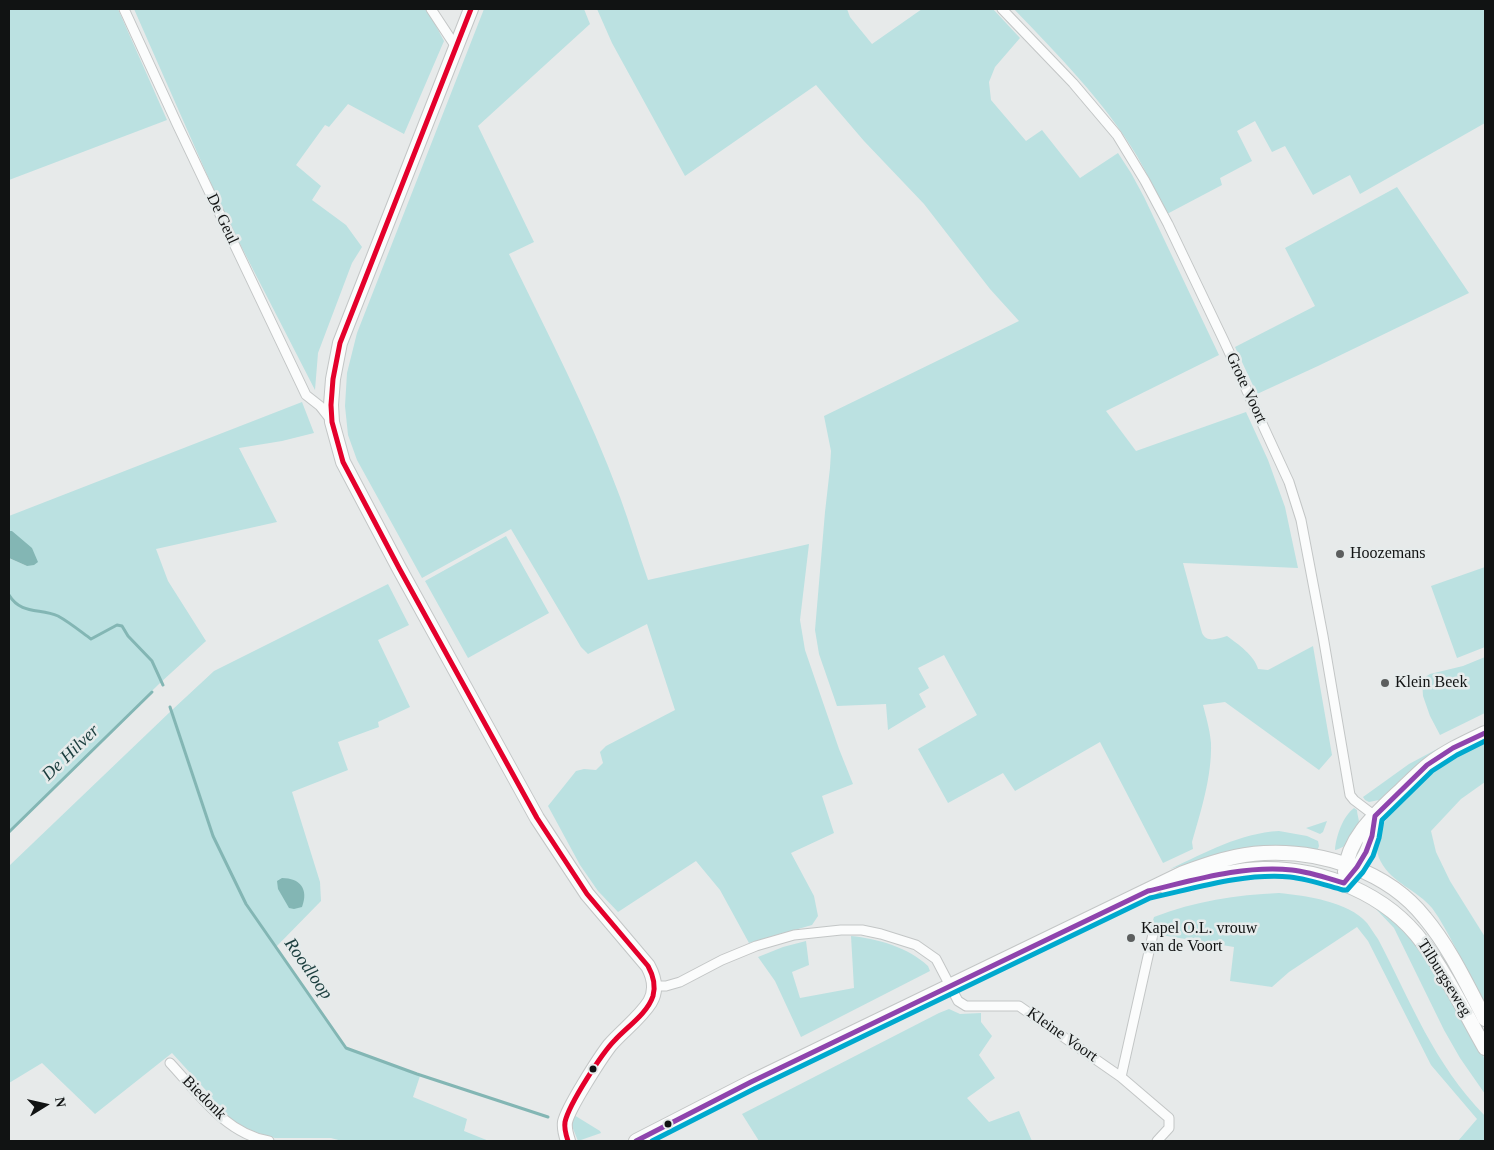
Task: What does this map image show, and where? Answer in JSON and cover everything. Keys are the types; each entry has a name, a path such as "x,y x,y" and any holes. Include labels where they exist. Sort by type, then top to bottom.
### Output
{"street":[{"name":"De Geul","path":"124,9 306,395 320,406 332,422"},
{"path":"431,9 456,47"},
{"path":"471,9 340,343 333,379 332,422 344,462 399,568 537,818 587,894 648,966 654,977 650,1002 609,1046 570,1110 565,1122 565,1133 568,1141"},
{"name":"Grote Voort","path":"1002,9 1073,83 1118,135 1168,224 1224,341 1289,482 1296,504 1324,636 1350,794 1354,800 1375,816"},
{"path":"1344,883 1351,867 1365,856 1373,837 1375,816 1428,765 1454,748 1485,733"},
{"name":"Tilburgseweg","path":"636,1141 751,1082 1183,873 1203,865 1263,853 1295,854 1319,858 1351,867 1390,886 1424,916 1447,947 1485,1020"},
{"name":"Tilburgseweg","path":"1148,891 1206,877 1263,869 1293,870 1344,883 1382,903 1413,929 1437,964 1485,1048"},
{"path":"654,986 666,986 680,982 722,960 756,946 794,935 841,930 862,930 916,945 936,959 950,985"},
{"path":"1121,1077 1154,934"},
{"name":"Kleine Voort","path":"950,985 958,1001 966,1006 1019,1006 1121,1077 1169,1118 1169,1128 1157,1141"},
{"name":"Biedonk","path":"170,1063 221,1118 242,1132 260,1140 269,1141"}],"shaded area":[{"path":"9,9 118,9 167,120 9,180"},
{"path":"134,9 427,9 444,41 404,134 348,104 329,127 325,125 296,165 321,186 312,200 346,225 362,247 352,263 318,353 315,390 223,211"},
{"path":"484,9 584,9 590,24 478,126 534,242 509,254 568,374 595,435 620,497 648,580 809,544 800,620 805,650 853,784 822,796 834,833 791,853 814,896 818,916 812,925 749,943 720,890 696,861 618,912 598,891 580,865 548,806 576,771 584,769 596,770 603,763 600,752 606,746 675,710 647,624 588,654 581,647 511,529 422,578 357,460 348,435 345,406 347,373 357,333"},
{"path":"597,9 847,9 850,17 872,44 922,9 993,9 1020,38 995,67 989,82 991,100 1026,141 1042,130 1080,178 1118,153 1144,197 1219,355 1106,411 1136,451 1246,412 1268,460 1285,507 1298,568 1183,563 1202,633 1207,638 1213,639 1227,636 1250,655 1258,669 1268,670 1313,646 1332,755 1319,770 1225,702 1203,705 1210,733 1211,755 1205,793 1192,842 1193,849 1163,863 1100,742 1015,791 1003,773 948,803 918,749 977,715 944,655 918,668 929,688 919,694 926,707 888,730 886,704 837,706 819,654 815,630 831,451 824,416 1019,321 990,289 924,204 864,141 816,85 685,176 612,43"},
{"path":"1014,9 1485,9 1485,123 1360,194 1350,175 1313,195 1285,146 1272,152 1255,121 1237,131 1252,161 1220,178 1222,185 1167,214 1137,156 1110,116 1080,79"},
{"path":"1397,187 1469,293 1257,394 1235,347 1315,306 1285,248"},
{"path":"302,402 314,433 282,441 239,448 277,522 156,549 168,581 206,641 160,683 9,831 9,558 27,566 12,531 9,531 9,516"},
{"path":"9,531 12,531 32,548 38,562 27,566 9,558"},
{"path":"506,536 549,613 468,658 425,581"},
{"path":"1485,567 1485,647 1457,658 1431,586"},
{"path":"388,584 409,625 378,640 410,707 378,722 379,727 338,742 348,770 292,792 320,882 321,901 276,947 346,1048 420,1076 413,1097 467,1119 464,1131 489,1141 342,1141 331,1138 275,1138 251,1131 229,1119 208,1100 213,1098 172,1053 95,1114 42,1063 9,1083 9,866 214,671"},
{"path":"1485,657 1485,713 1440,735 1430,716 1423,696 1422,679 1430,674 1463,666"},
{"path":"1485,741 1485,782 1461,799 1431,831 1436,852 1450,881 1485,937 1485,1009 1438,917 1426,902 1391,876 1381,862 1377,845 1383,826 1395,808 1412,791 1452,760"},
{"path":"1439,748 1402,778 1385,797 1369,802 1365,800 1363,797 1409,764"},
{"path":"1354,808 1357,810 1358,828 1347,844 1335,850 1341,827"},
{"path":"1327,821 1323,832 1320,834 1306,828"},
{"path":"1279,831 1307,836 1318,841 1317,851 1204,859 1170,869 1210,850 1237,840"},
{"path":"282,878 294,880 301,886 304,895 302,907 289,908 278,889 277,881"},
{"path":"1279,893 1314,898 1338,905 1349,909 1367,923 1378,939 1437,1053 1467,1096 1485,1116 1485,1141 1458,1141 1477,1119 1431,1065 1368,941 1357,927 1289,972 1272,987 1230,981 1234,947 1149,933 1154,917 1169,911 1216,900 1247,895"},
{"path":"1361,899 1379,906 1422,945 1482,1052 1485,1061 1485,1094 1460,1058 1444,1030 1394,928 1376,909"},
{"path":"851,936 872,939 902,949 920,959 928,966 930,971 801,1037 775,981 758,957 783,947 806,941 809,965 792,972 800,998 854,988"},
{"path":"949,1009 960,1014 981,1013 981,1022 992,1036 979,1055 995,1078 967,1098 989,1122 1019,1111 1032,1141 759,1141 742,1114 939,1013"},
{"path":"574,1115 601,1133 578,1141 572,1126"}],"waterway":[{"name":"Roodloop","path":"9,595 19,606 58,616 91,639 117,625 122,626 128,636 152,661 163,685"},
{"name":"De Hilver","path":"9,832 152,692"},
{"name":"Roodloop","path":"170,707 213,836 246,904 346,1048 417,1074 548,1117"}],"transit line":[{"path":"471,9 340,343 333,379 332,422 343,462 399,568 537,818 587,894 648,966 653,977 654,992 650,1002 642,1014 602,1056 573,1103 565,1122 568,1141"},
{"path":"636,1141 751,1082 1148,891 1219,874 1274,869 1299,871 1344,883 1366,852 1372,836 1375,816 1427,765 1453,748 1485,733"},
{"path":"652,1141 754,1089 1150,898 1220,882 1272,876 1297,878 1347,890 1363,872 1373,856 1382,820 1432,771 1457,755 1485,741"}],"place":[{"name":"Hoozemans","path":"1340,554"},
{"name":"Klein Beek","path":"1385,683"},
{"name":"Kapel O.L. vrouw van de Voort","path":"1131,938"}]}
